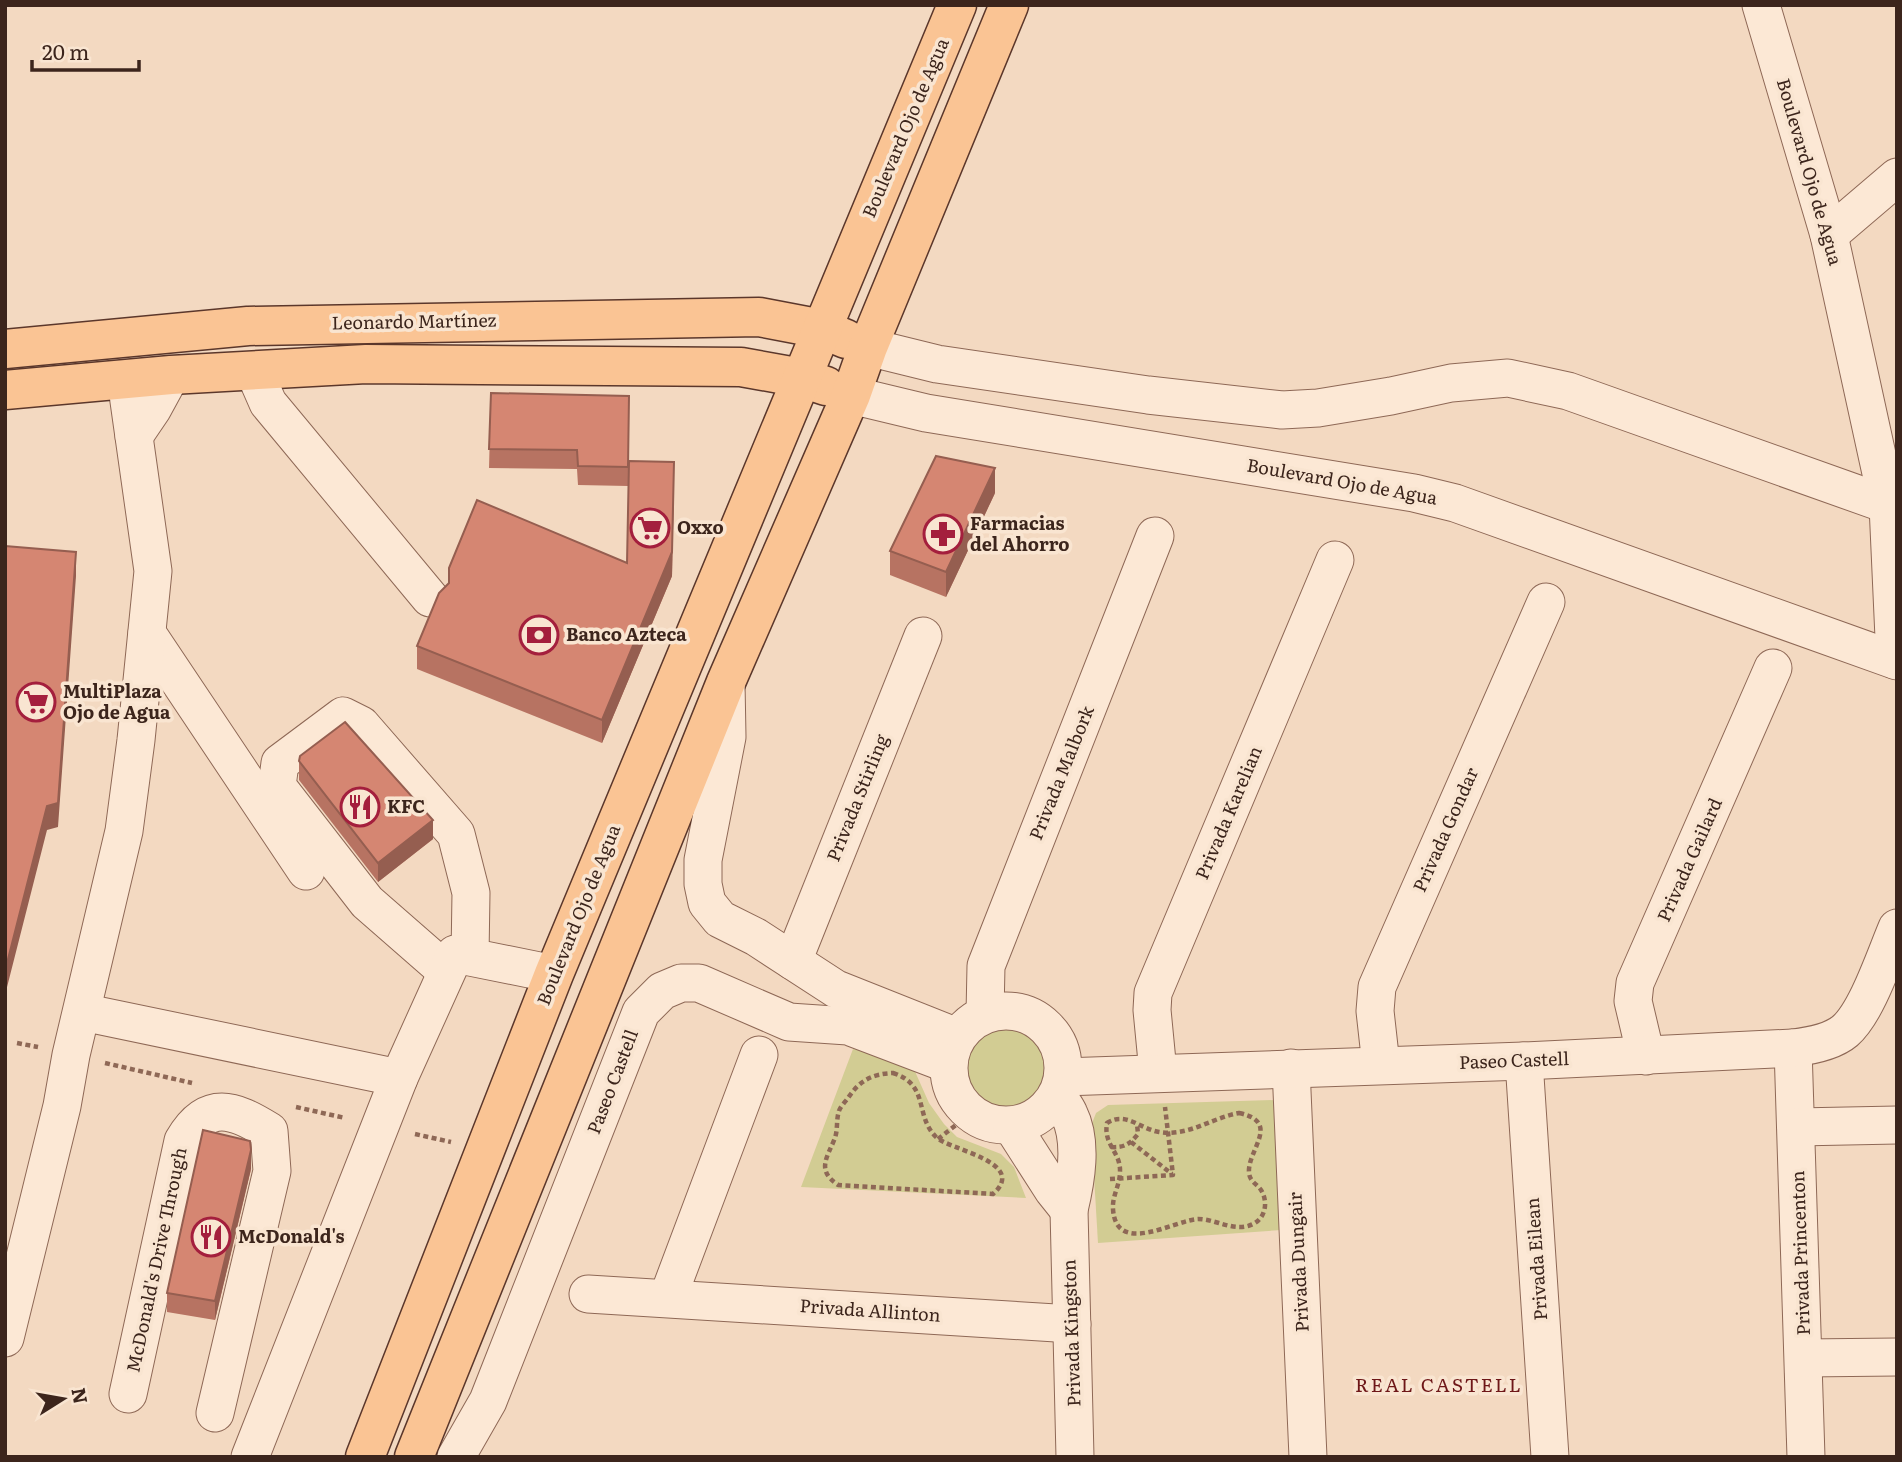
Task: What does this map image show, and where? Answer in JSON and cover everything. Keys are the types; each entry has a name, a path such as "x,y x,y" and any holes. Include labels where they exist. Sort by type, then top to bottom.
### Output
{"main road":[{"name":"Boulevard Ojo de Agua","path":"365,1457 554,974 957,5"},
{"path":"414,1457 726,682 851,394 1009,5"},
{"name":"Leonardo Martínez","path":"5,349 248,326 363,323 759,317 822,329"},
{"path":"822,329 868,348"},
{"path":"126,380 190,331"},
{"path":"69,342 126,380"},
{"path":"5,390 171,375 366,364 741,367 802,378"},
{"name":"Boulevard Ojo de Agua","path":"802,378 851,394"}],"street":[{"name":"Boulevard Ojo de Agua","path":"851,394 926,414 1148,448 1434,498 1896,661 1893,506 1829,235 1761,5"},
{"path":"1829,235 1897,177"},
{"path":"868,348 937,364 1148,395 1282,410 1342,404 1451,383 1508,378 1568,391 1893,506"},
{"path":"254,371 268,403 430,598"},
{"path":"134,436 171,375"},
{"path":"5,1338 62,1106 124,831 153,571 126,380"},
{"name":"Privada Malbork","path":"985,1014 986,966 1155,536"},
{"name":"Privada Karelian","path":"1158,1072 1153,993 1335,560"},
{"name":"Privada Gondar","path":"1381,1065 1375,1011 1377,987 1546,601"},
{"path":"147,633 306,871"},
{"name":"Privada Stirling","path":"793,961 923,636"},
{"name":"Privada Gailard","path":"1646,1056 1633,1000 1635,984 1773,668"},
{"path":"726,682 727,737 703,860 703,884 707,903 720,919 756,937 836,989 953,1050"},
{"path":"250,1457 399,1078 458,963 471,893 456,834 361,725 342,716 280,763 277,786 367,902 458,963 554,974"},
{"name":"Paseo Castell","path":"1060,1086 1158,1072 1646,1056 1793,1048 1817,1044 1844,1032 1859,1015 1897,928"},
{"name":"Paseo Castell","path":"456,1457 488,1401 641,1012 662,991 681,983 699,983 789,1022 848,1026 953,1050"},
{"path":"1004,1010 1024,1013 1042,1023 1055,1038 1062,1057 1060,1086 1046,1110 1030,1121 1012,1126 983,1122 970,1114 958,1100 950,1083 953,1050 969,1023 985,1014 1004,1010"},
{"path":"82,1012 399,1078"},
{"name":"Privada Princenton","path":"1793,1048 1806,1457"},
{"path":"667,1297 759,1055"},
{"name":"Privada Eilean","path":"1524,1061 1550,1457"},
{"name":"Privada Dungair","path":"1291,1068 1308,1457"},
{"name":"Privada Kingston","path":"1060,1086 1075,1135 1072,1196 1075,1457"},
{"name":"McDonald's Drive Through","path":"128,1394 183,1141 193,1124 215,1111 242,1114 269,1131 272,1171 215,1413"},
{"path":"1797,1127 1897,1125"},
{"path":"1012,1126 1053,1190 1072,1196"},
{"name":"Privada Allinton","path":"588,1294 1072,1324"},
{"path":"1804,1358 1897,1357"}],"path":[{"path":"1158,1072 1170,1132 1173,1175"},
{"path":"893,1073 905,1077 913,1084 920,1095 930,1129 938,1139 985,1158 995,1165 1000,1172 999,1189 993,1194 985,1195 975,1192 838,1185 830,1179 825,1170 825,1160 835,1137 839,1111 864,1079 878,1074 893,1073"},
{"path":"1239,1113 1251,1116 1258,1122 1260,1133 1249,1173 1266,1203 1263,1216 1254,1224 1237,1227 1204,1219 1190,1220 1156,1232 1135,1234 1124,1230 1115,1221 1113,1208 1119,1178 1118,1157 1105,1133 1107,1122 1115,1118 1126,1118 1159,1132 1170,1132 1190,1131 1226,1115 1239,1113"},
{"path":"938,1139 970,1114"},
{"path":"1110,1146 1122,1148 1131,1142 1138,1134 1137,1124"},
{"path":"1131,1142 1173,1175"},
{"path":"1072,1196 1119,1178 1173,1175"}],"shaded area":[{"path":"1006,1027 1022,1030 1036,1039 1045,1053 1048,1069 1045,1085 1036,1099 1022,1108 1006,1111 990,1108 976,1099 967,1085 964,1069 967,1053 976,1039 990,1030"},
{"path":"853,1049 898,1058 913,1067 929,1103 944,1124 957,1137 1001,1154 1014,1167 1026,1198 801,1187"},
{"path":"1275,1100 1281,1230 1098,1243 1091,1126 1096,1113 1108,1105"}],"building":[{"path":"491,393 629,396 628,467 578,466 577,450 489,449"},
{"name":"Farmacias del Ahorro","path":"936,456 995,468 946,572 890,551"},
{"name":"Banco Azteca","path":"629,461 674,462 672,552 602,720 417,646 439,593 449,583 449,568 477,500 627,563"},
{"name":"MultiPlaza Ojo de Agua","path":"5,546 76,552 58,803 47,806 5,971"},
{"name":"KFC","path":"345,722 433,820 378,863 299,761 300,756"},
{"name":"McDonald's","path":"203,1130 250,1141 251,1150 215,1301 167,1293"}],"place":[{"name":"Oxxo","path":"650,528"},
{"name":"Farmacias del Ahorro","path":"943,534"},
{"name":"Banco Azteca","path":"539,635"},
{"name":"MultiPlaza Ojo de Agua","path":"36,702"},
{"name":"KFC","path":"360,807"},
{"name":"McDonald's","path":"211,1237"}],"district":[{"name":"REAL CASTELL","path":"1439,1385"}]}
